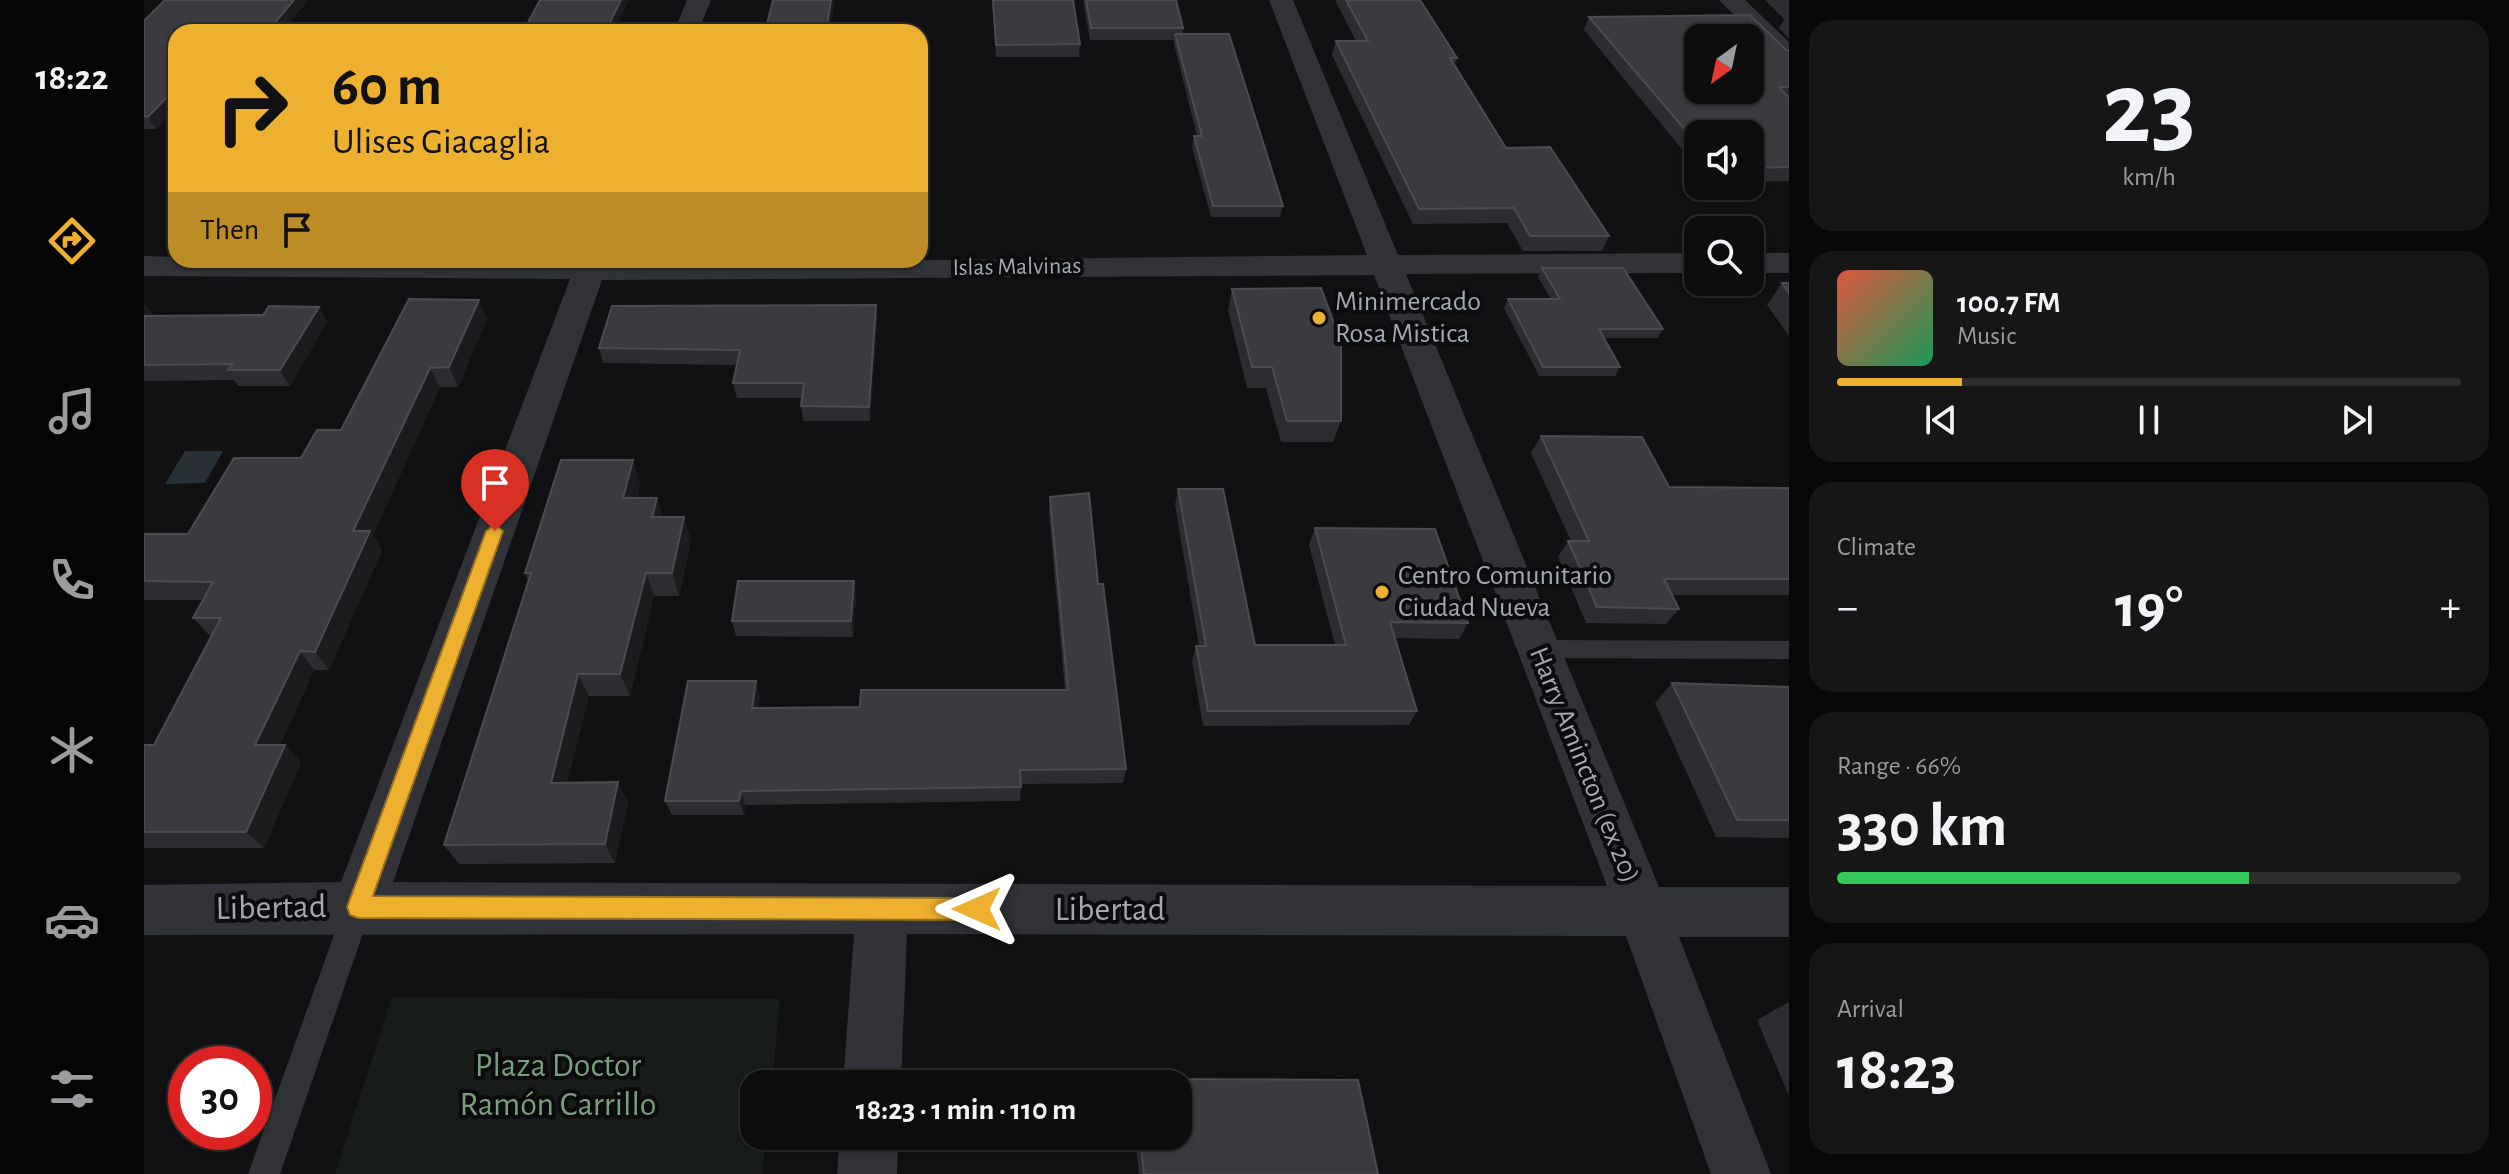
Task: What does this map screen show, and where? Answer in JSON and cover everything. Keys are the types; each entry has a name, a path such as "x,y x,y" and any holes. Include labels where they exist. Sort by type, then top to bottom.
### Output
{"street":[{"path":"689,24 699,0"},
{"name":"Harry Amincton (ex 20)","path":"1281,0 1643,912 1741,1174"},
{"path":"1731,0 1789,56"},
{"name":"Islas Malvinas","path":"928,264 1684,263"},
{"path":"1764,263 1789,263"},
{"name":"Islas Malvinas","path":"144,266 168,266"},
{"path":"358,907 590,268"},
{"name":"Libertad","path":"144,910 358,907 1789,912"},
{"path":"873,1070 882,909"},
{"path":"867,1174 868,1150"}],"lane":[{"path":"1538,649 1789,650"},
{"path":"264,1174 358,907"}],"green space":[{"name":"Plaza Doctor Ramón Carrillo","path":"392,997 780,999 773,1070 740,1070 740,1150 765,1150 762,1174 335,1174"}],"shaded area":[{"path":"185,451 223,451 205,483 165,484"}],"building":[{"path":"165,0 294,0 274,24 168,24 168,96 148,117 144,116 144,21"},
{"path":"540,0 621,0 609,24 527,24"},
{"path":"773,0 831,0 827,24 767,24"},
{"path":"993,0 1073,0 1080,44 996,45"},
{"path":"1086,0 1176,0 1183,28 1091,28"},
{"path":"1346,0 1420,0 1457,58 1450,58 1506,148 1550,147 1609,236 1530,236 1514,208 1419,209 1336,41 1368,41"},
{"path":"1750,15 1759,24 1684,24 1684,104 1764,104 1764,29 1789,50 1789,87 1779,87 1789,98 1789,167 1764,168 1764,120 1684,120 1684,129 1589,17"},
{"path":"1175,34 1229,34 1283,206 1213,206 1194,136 1202,136"},
{"path":"1542,268 1623,268 1663,329 1599,329 1620,367 1543,367 1508,299 1560,299"},
{"path":"1321,288 1341,342 1341,421 1287,421 1272,367 1252,367 1232,289"},
{"path":"409,299 479,300 449,367 430,368 353,531 370,531 315,652 300,651 255,745 285,745 246,832 144,832 144,745 154,745 221,618 193,618 213,582 144,581 144,534 188,534 234,458 301,458 317,430 341,430"},
{"path":"876,305 869,407 801,406 804,383 733,383 740,350 599,348 612,306"},
{"path":"269,306 319,307 280,370 228,370 232,364 144,365 144,316 263,315"},
{"path":"1541,436 1642,437 1669,487 1789,488 1789,579 1664,579 1679,609 1597,607 1568,541 1589,541"},
{"path":"561,460 633,460 623,498 657,498 652,517 684,517 672,573 646,573 620,674 578,674 551,783 618,782 605,844 444,845 531,573 525,573"},
{"path":"1178,489 1223,489 1255,645 1346,645 1315,528 1435,529 1468,623 1390,622 1417,711 1208,711 1196,646 1206,646"},
{"path":"1089,493 1098,584 1103,584 1126,769 1020,770 1021,787 741,791 739,801 665,801 688,681 756,681 752,708 860,707 861,690 1068,690 1050,497"},
{"path":"738,581 854,581 851,621 732,621"},
{"path":"1672,683 1789,687 1789,820 1737,820"},
{"path":"1192,1079 1358,1080 1378,1174 1144,1174 1141,1150 1192,1150"}],"place":[{"name":"Minimercado Rosa Mistica","path":"1319,318"},
{"name":"Centro Comunitario Ciudad Nueva","path":"1382,592"}],"route":[{"path":"495,531 358,907 977,909"}]}
